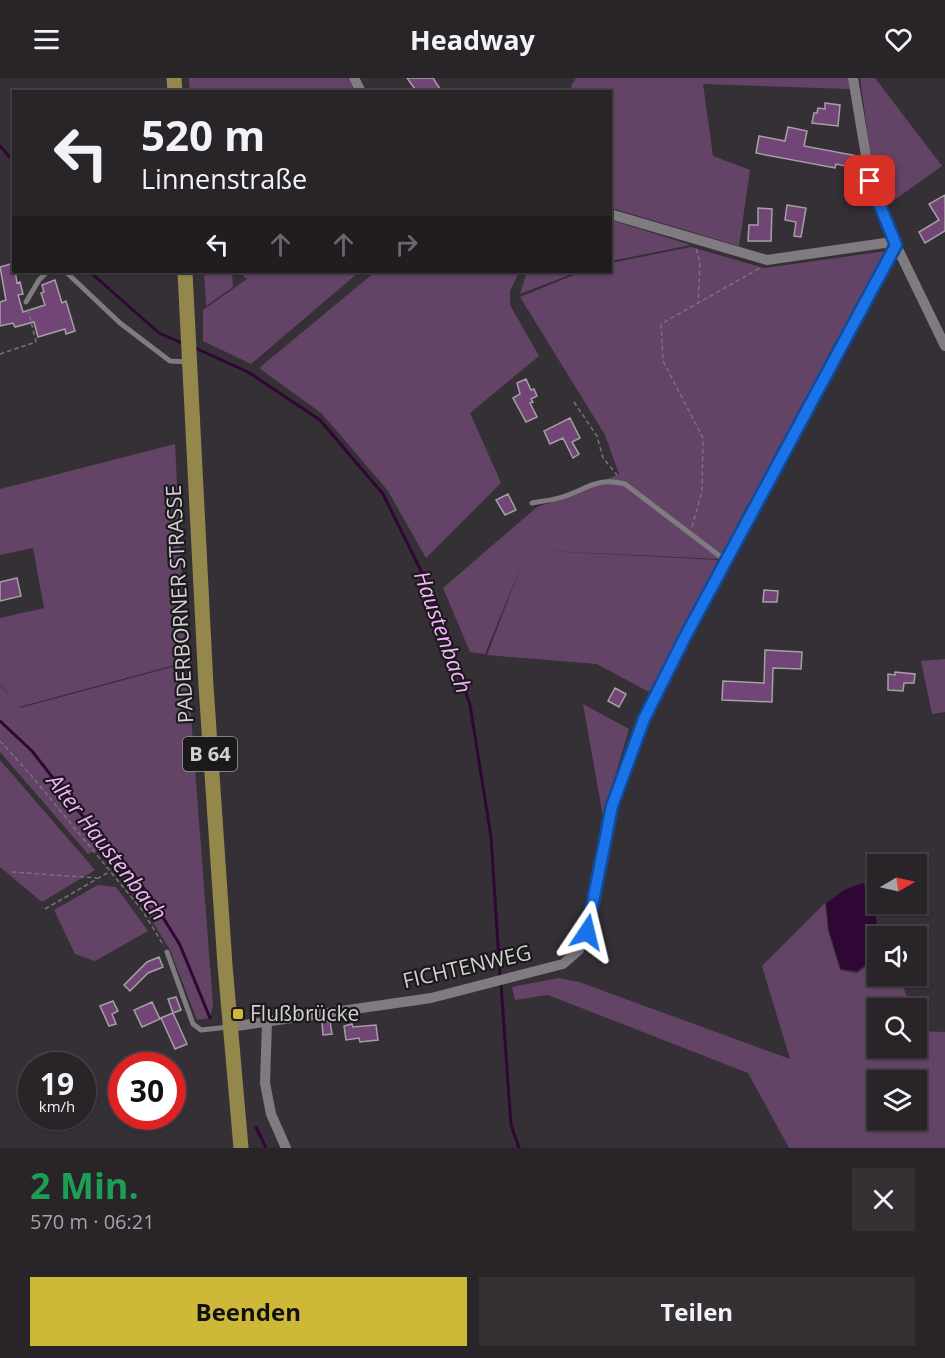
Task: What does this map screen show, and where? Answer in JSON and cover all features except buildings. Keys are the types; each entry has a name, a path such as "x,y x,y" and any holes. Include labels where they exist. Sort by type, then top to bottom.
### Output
{"main road":[{"name":"PADERBORNER STRASSE","path":"185,273 206,686 230,1027 241,1148"}],"street":[{"path":"853,78 871,186 896,245 945,346"},
{"path":"612,215 767,260 885,243 896,245"},
{"name":"FICHTENWEG","path":"230,1027 431,998 563,964 579,950 587,932 612,806 644,719 686,635 896,245"},
{"path":"267,1022 266,1083 271,1114 286,1148"}],"lane":[{"path":"26,302 46,273"},
{"path":"67,273 120,323 170,361 189,361"},
{"path":"532,503 566,496 588,485 610,481 625,484 726,561"},
{"path":"167,952 193,1024 201,1030 230,1027"}],"path":[{"path":"694,239 700,262 698,304"},
{"path":"688,533 694,525 702,490 703,438 663,361 661,324 750,276 773,259"},
{"path":"0,354 36,342 26,302"},
{"path":"574,402 597,436 603,458 625,484"},
{"path":"0,741 31,775 142,910 167,952"},
{"path":"45,909 110,871"},
{"path":"12,872 98,878"}],"shaded area":[{"path":"189,78 348,78 354,90 190,90"},
{"path":"576,78 848,78 850,89 703,84 713,156 750,170 739,246 612,208 612,90 572,90 571,86"},
{"path":"860,78 875,78 942,166 886,206 874,179"},
{"path":"612,220 691,245 612,261"},
{"path":"691,247 764,268 887,251 720,559 528,550 719,560 649,692 597,664 487,655 521,566 485,654 470,652 443,588 537,507 567,497 619,474 605,435 520,297 579,273 612,273 612,263"},
{"path":"204,273 232,273 233,287 206,306"},
{"path":"240,273 358,273 251,364 203,341 203,310 247,279"},
{"path":"374,273 519,273 510,291 510,305 539,356 470,413 501,483 426,558 388,491 343,438 321,413 259,368"},
{"path":"527,273 574,273 520,294"},
{"path":"175,444 186,662 19,707 0,684 0,618 44,608 33,548 0,555 0,489"},
{"path":"945,659 945,712 932,714 921,661"},
{"path":"187,663 213,1005 210,1018 197,1020 170,950 144,908 99,849 88,854 0,752 0,685 20,708"},
{"path":"583,704 629,729 603,817"},
{"path":"0,760 95,870 42,902 0,867"},
{"path":"863,883 867,891 867,914 875,914 877,926 867,926 867,963 857,971 841,969 829,930 826,903 844,890"},
{"path":"98,885 116,887 148,931 95,961 75,954 54,910"},
{"path":"825,903 828,931 840,970 857,973 867,966 867,986 903,986 908,998 867,998 867,1058 927,1058 927,1031 945,1032 945,1148 789,1148 748,1073 548,995 515,1000 512,987 559,978 579,982 790,1059 762,966"}],"waterway":[{"name":"Haustenbach","path":"0,146 12,160"},
{"name":"Haustenbach","path":"91,273 159,333 184,344"},
{"name":"Haustenbach","path":"193,347 248,372 320,420 383,494 432,593 470,705 491,837 500,977"},
{"name":"Alter Haustenbach","path":"0,721 32,751 151,898 180,945 210,1018"},
{"name":"Haustenbach","path":"501,984 511,1125 519,1148"},
{"name":"Alter Haustenbach","path":"256,1127 266,1148"}],"place":[{"name":"Flußbrücke","path":"238,1014"}],"route":[{"path":"587,932 612,806 644,719 686,635 896,245 870,181"}]}
